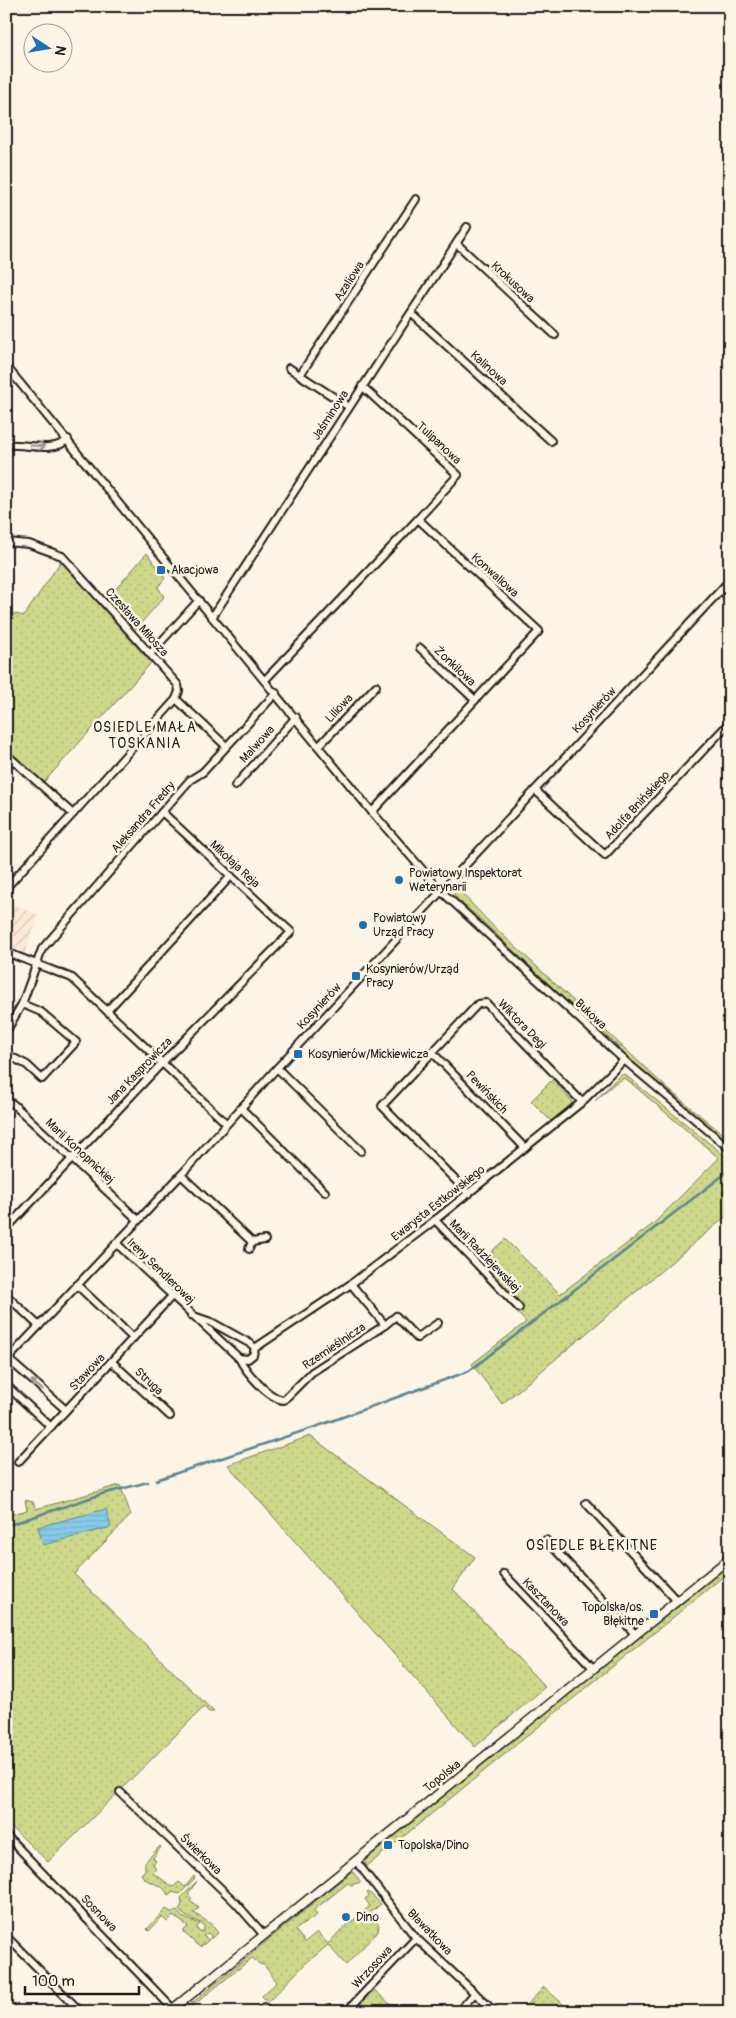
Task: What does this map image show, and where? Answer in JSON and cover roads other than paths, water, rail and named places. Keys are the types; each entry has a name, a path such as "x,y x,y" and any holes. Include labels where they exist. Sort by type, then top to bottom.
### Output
{"street":[{"name":"Azaliowa","path":"300,375 416,199"},
{"name":"Jaśminowa","path":"213,616 467,228"},
{"name":"Krokusowa","path":"457,244 555,335"},
{"name":"Kalinowa","path":"411,313 551,441"},
{"path":"6,366 151,544 296,717 372,812 441,891"},
{"path":"289,368 349,407"},
{"name":"Tulipanowa","path":"362,386 458,475 418,519"},
{"path":"6,445 53,447 68,440"},
{"path":"265,680 418,519"},
{"name":"Konwaliowa","path":"372,812 539,631 418,519"},
{"name":"Czesława Miłosza","path":"6,542 29,544 62,556 178,685 179,691 176,699"},
{"name":"Kosynierów","path":"7,1360 137,1219 181,1175 277,1068 730,580"},
{"path":"721,590 730,599"},
{"path":"150,654 199,600"},
{"name":"Żonkilowa","path":"420,648 475,700"},
{"name":"Liliowa","path":"319,746 376,686"},
{"name":"Aleksandra Fredry","path":"6,1032 22,1004 42,949 190,780 203,772 276,693"},
{"path":"6,888 176,699 226,746"},
{"name":"Malwowa","path":"235,786 296,717"},
{"name":"Adolfa Bnińskiego","path":"535,790 605,855 730,722"},
{"path":"6,754 73,814"},
{"name":"Mikołaja Reja","path":"162,812 292,932"},
{"path":"107,1011 231,876"},
{"name":"Bukowa","path":"441,891 624,1060 730,1149"},
{"name":"Jana Kasprowicza","path":"6,1229 162,1063 292,932"},
{"path":"6,952 72,978 226,1124"},
{"name":"Wiktora Degi","path":"468,1194 382,1106 478,1004 486,1003 582,1102"},
{"path":"6,1054 27,1065 42,1079 76,1042 41,1012 22,1004"},
{"name":"Pewińskich","path":"432,1052 525,1148"},
{"name":"Ewarysta Estkowskiego","path":"255,1348 351,1284 435,1220 582,1102 624,1060"},
{"path":"277,1068 361,1151"},
{"name":"Marii Konopnickiej","path":"6,1100 14,1104 137,1219"},
{"path":"241,1108 324,1192"},
{"path":"181,1175 251,1246 265,1240"},
{"name":"Marii Radziejewskiej","path":"435,1220 519,1308"},
{"name":"Ireny Sendlerowej","path":"116,1243 239,1358"},
{"name":"Rzemieślnicza","path":"239,1358 244,1369 276,1400 284,1400 312,1372 385,1325 351,1284"},
{"path":"77,1285 134,1338"},
{"path":"6,1295 38,1326"},
{"name":"Stawowa","path":"18,1462 172,1296"},
{"name":"Ireny Sendlerowej","path":"191,1315 240,1336 255,1348"},
{"path":"385,1325 396,1316 417,1338 438,1323"},
{"path":"239,1358 248,1359 253,1355 255,1348"},
{"path":"7,1360 66,1410"},
{"name":"Struga","path":"112,1362 170,1416"},
{"path":"6,1385 51,1427"},
{"path":"586,1503 677,1601"},
{"path":"546,1540 635,1634"},
{"name":"Topolska","path":"171,2010 730,1558"},
{"name":"Kasztanowa","path":"504,1574 593,1668"},
{"name":"Świerkowa","path":"120,1792 235,1902 263,1934"},
{"name":"Sosnowa","path":"6,1835 171,2010"},
{"name":"Bławatkowa","path":"356,1861 416,1938 495,2012"},
{"path":"6,1936 81,2012"},
{"name":"Wrzosowa","path":"346,2012 416,1938"},
{"path":"458,2012 475,1993"},
{"path":"258,2012 264,2007 270,2012"}],"water":[{"path":"106,1509 111,1527 43,1545 38,1527"}],"waterway":[{"path":"156,1480 318,1426 469,1371 730,1170"},
{"path":"6,1526 102,1494 148,1482"}],"place":[{"name":"Akacjowa","path":"161,570"},
{"name":"Powiatowy Inspektorat Weterynarii","path":"399,880"},
{"name":"Powiatowy Urząd Pracy","path":"363,925"},
{"name":"Kosynierów/Urząd Pracy","path":"356,976"},
{"name":"Kosynierów/Mickiewicza","path":"298,1054"},
{"name":"Topolska/os. Błękitne","path":"654,1614"},
{"name":"Topolska/Dino","path":"388,1845"},
{"name":"Dino","path":"346,1917"}],"district":[{"name":"OSIEDLE MAŁA TOSKANIA","path":"145,736"},
{"name":"OSIEDLE BŁĘKITNE","path":"592,1545"}]}
